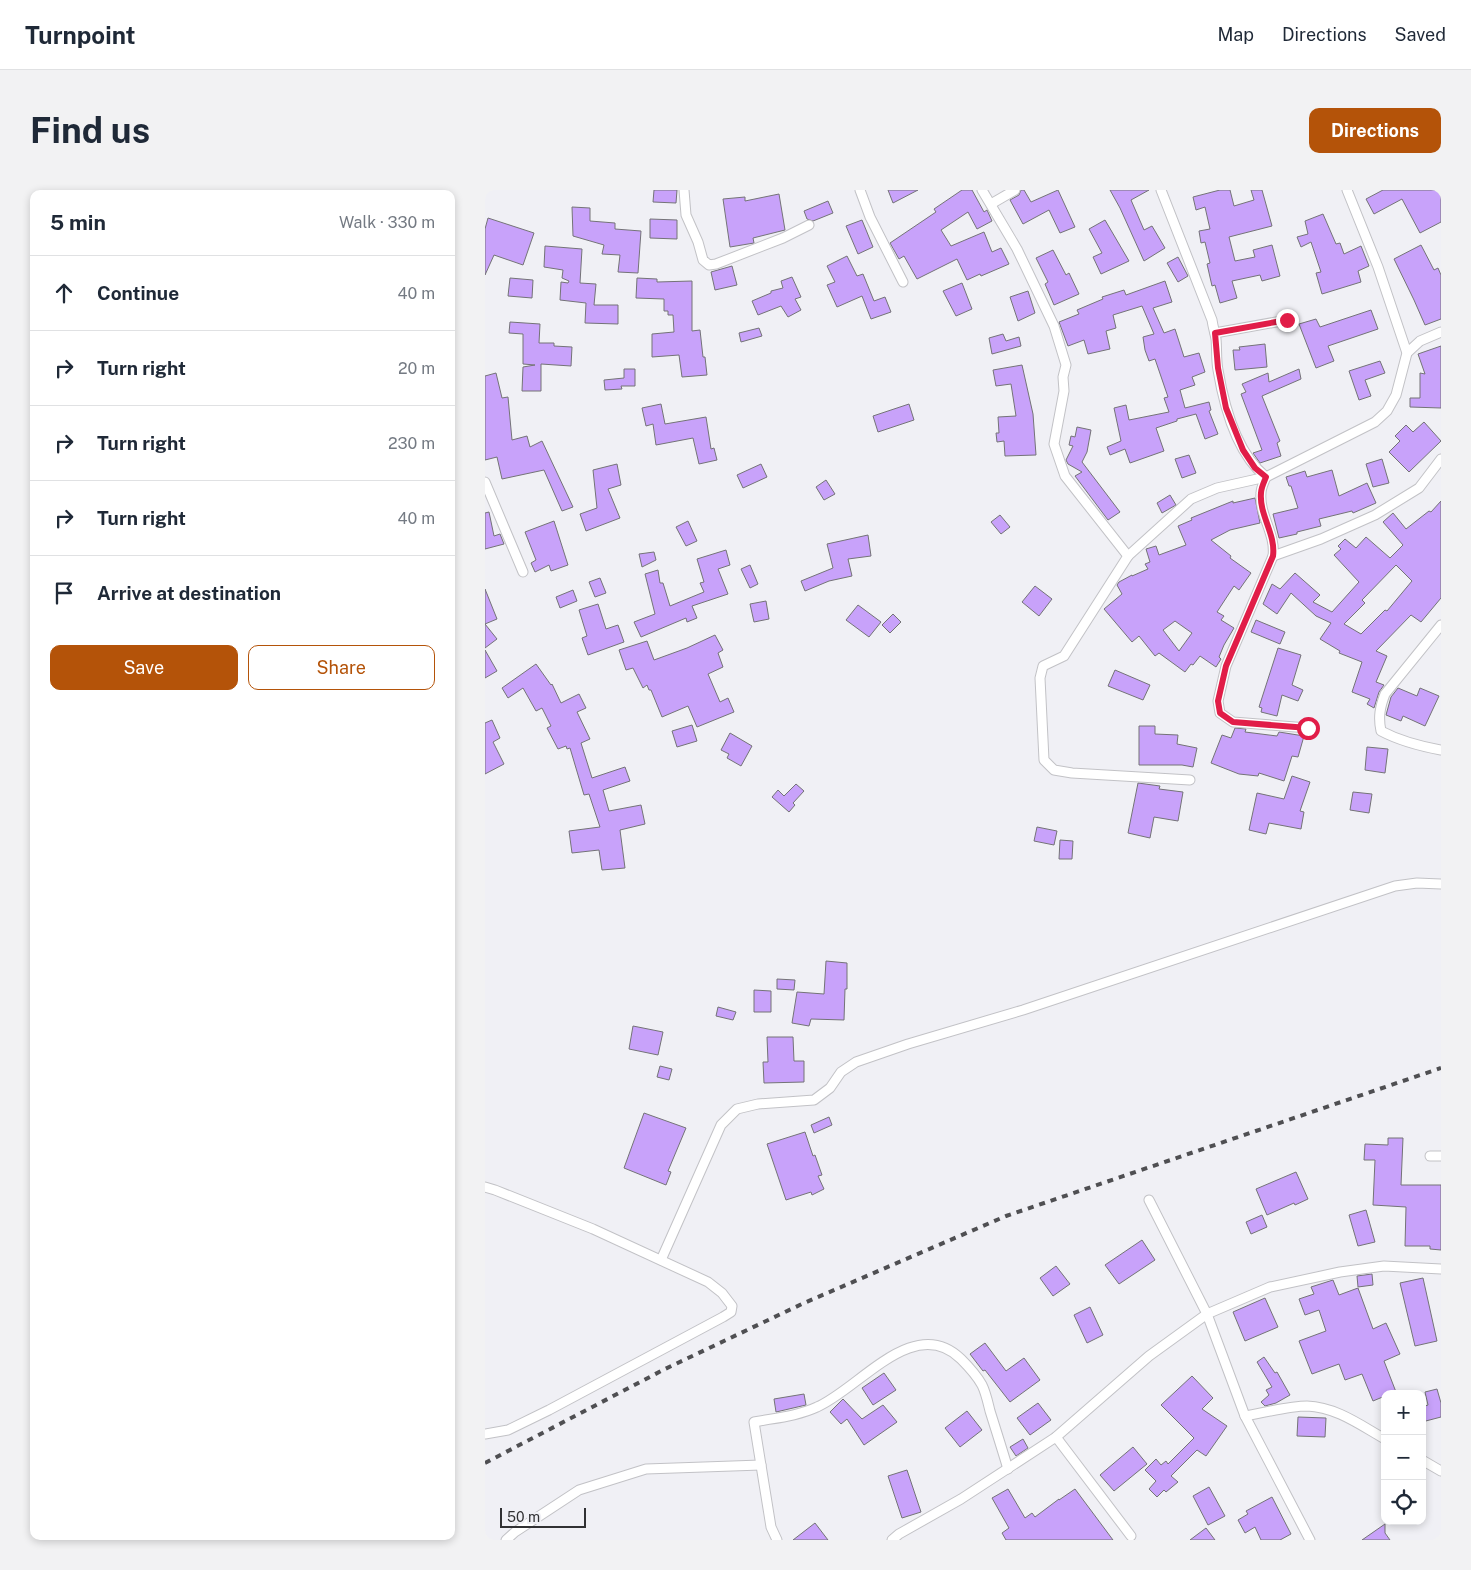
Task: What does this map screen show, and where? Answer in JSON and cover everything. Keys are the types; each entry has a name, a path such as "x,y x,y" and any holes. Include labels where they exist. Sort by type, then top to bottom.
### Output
{"street":[{"path":"683,190 686,215 698,242 703,260 709,265 749,251 809,225"},
{"path":"860,190 870,217 903,282"},
{"path":"982,190 1017,249 1046,309 1054,326 1066,365 1063,377 1064,391 1054,444 1065,476 1128,556"},
{"path":"991,204 1015,190"},
{"path":"1161,190 1215,333 1218,368 1226,408 1243,450 1255,468 1266,477"},
{"path":"1347,190 1377,267 1407,353"},
{"path":"1215,333 1287,320"},
{"path":"1190,780 1054,770 1044,760 1040,678 1043,666 1064,656 1128,556 1191,499 1217,488 1266,477 1375,422 1387,412 1396,395 1407,353 1420,341 1441,332"},
{"path":"1273,556 1321,539 1375,515 1419,488 1441,459"},
{"path":"1266,477 1261,492 1261,502 1274,546 1273,556 1226,666 1218,701 1220,713 1233,722 1308,728"},
{"path":"485,482 523,572"},
{"path":"1441,624 1385,694 1380,707 1379,721 1381,731 1396,739 1441,750"},
{"path":"661,1260 721,1125 737,1109 758,1104 815,1100 830,1088 841,1072 856,1062 1032,1007 1395,886 1417,883 1441,884"},
{"path":"1430,1156 1441,1156"},
{"path":"485,1187 593,1230 709,1282 722,1293 732,1306 731,1312 549,1410 508,1430 485,1434"},
{"path":"1149,1200 1207,1314 1245,1416 1310,1540"},
{"path":"892,1540 899,1534 961,1499 1056,1437 1149,1356 1207,1314 1270,1287 1340,1272 1384,1266 1441,1269"},
{"path":"777,1540 771,1527 755,1422 789,1416 817,1407 843,1392 900,1350 917,1344 937,1344 953,1351 983,1386 1007,1469"},
{"path":"1245,1416 1305,1406 1324,1408 1341,1414 1381,1437"},
{"path":"1056,1437 1131,1536"},
{"path":"1426,1462 1441,1471"},
{"path":"505,1540 579,1490 646,1469 761,1465"}],"building":[{"path":"654,190 677,190 676,203 653,202"},
{"path":"888,190 918,190 893,203"},
{"path":"962,190 972,190 984,212 987,210 992,221 977,229 968,212 941,230 951,246 984,232 992,252 1001,248 1009,264 967,280 957,259 917,279 904,256 899,259 890,243 936,212 934,209"},
{"path":"1021,190 1024,190 1031,202 1058,190 1075,227 1060,233 1049,210 1023,224 1010,200 1019,195"},
{"path":"1110,190 1149,190 1131,200 1144,230 1152,226 1165,248 1144,261"},
{"path":"1220,190 1230,190 1234,206 1254,200 1251,190 1262,190 1272,226 1229,237 1235,261 1255,257 1253,250 1272,245 1280,276 1262,281 1260,275 1232,281 1237,298 1220,303 1215,285 1212,286 1207,264 1210,263 1205,242 1201,243 1199,231 1210,229 1205,207 1196,210 1193,197"},
{"path":"1383,190 1441,190 1441,222 1420,233 1402,199 1374,214 1366,199"},
{"path":"779,194 785,230 753,238 754,243 730,247 723,199 745,197 745,201"},
{"path":"828,201 833,213 813,221 807,219 804,211"},
{"path":"572,207 590,208 590,221 615,223 615,229 641,231 638,273 618,272 620,255 602,254 604,245 573,236"},
{"path":"1323,214 1336,244 1340,243 1344,254 1361,246 1369,266 1358,271 1361,282 1322,294 1316,273 1321,272 1311,242 1301,247 1297,237 1308,234 1305,221"},
{"path":"488,218 534,233 523,265 494,255 485,275 485,229"},
{"path":"650,219 677,220 677,239 650,238"},
{"path":"862,220 873,247 858,254 846,226"},
{"path":"1105,220 1129,261 1101,274 1093,257 1102,253 1089,229"},
{"path":"1421,245 1434,270 1438,268 1441,275 1441,319 1425,325 1394,259"},
{"path":"545,246 582,249 580,283 596,284 594,305 618,305 618,324 585,323 586,303 560,300 561,282 568,283 569,281 562,278 563,270 544,267"},
{"path":"1053,250 1066,275 1069,273 1079,294 1054,305 1045,284 1048,282 1036,258"},
{"path":"847,256 857,276 863,274 874,301 885,297 891,312 871,319 862,296 837,307 827,285 835,282 827,266"},
{"path":"1178,257 1188,276 1178,282 1167,263"},
{"path":"732,266 737,285 715,290 711,272"},
{"path":"792,277 801,297 795,299 801,310 788,317 781,306 758,315 752,301 771,293 771,291 783,288 781,281"},
{"path":"510,278 533,280 532,298 508,296"},
{"path":"637,278 657,279 657,282 692,281 692,331 700,330 707,375 682,377 679,355 652,357 652,334 674,332 673,315 668,315 668,311 664,311 664,299 636,298"},
{"path":"1165,281 1172,302 1153,308 1164,333 1175,329 1184,357 1199,353 1205,372 1192,377 1195,385 1180,390 1185,408 1209,402 1211,410 1209,411 1218,434 1205,439 1196,414 1177,419 1177,421 1156,428 1164,451 1130,463 1125,449 1110,455 1107,447 1121,441 1114,408 1126,405 1129,420 1169,412 1164,398 1168,397 1155,359 1149,361 1145,350 1143,337 1154,334 1142,306 1113,315 1116,328 1106,331 1110,349 1088,354 1084,340 1068,346 1059,322 1079,314 1077,310 1103,299 1102,297 1124,290 1126,295"},
{"path":"962,283 972,309 956,316 943,291"},
{"path":"1028,291 1035,313 1018,321 1010,297"},
{"path":"1371,310 1378,329 1328,346 1334,361 1316,368 1299,324 1316,319 1320,327"},
{"path":"510,322 540,324 539,343 554,343 554,346 572,347 571,366 541,364 541,391 522,391 523,367 535,365 523,364 523,334 509,333"},
{"path":"759,328 762,336 741,342 739,333"},
{"path":"1003,334 1006,341 1019,337 1021,346 992,354 989,338"},
{"path":"1265,344 1267,367 1235,370 1233,350 1240,350 1239,347"},
{"path":"1441,346 1441,408 1410,407 1410,398 1420,398 1420,373 1425,374 1418,354"},
{"path":"1380,361 1385,373 1365,380 1371,396 1359,400 1349,371"},
{"path":"1022,365 1033,414 1036,455 1005,456 1004,441 997,442 996,433 999,433 998,417 1016,416 1011,384 996,386 993,370"},
{"path":"624,369 635,369 635,386 621,386 622,389 605,390 604,380 624,378"},
{"path":"1299,369 1301,379 1262,396 1280,441 1277,443 1281,456 1260,463 1253,453 1262,450 1241,394 1246,392 1242,384 1268,373 1269,382"},
{"path":"496,373 502,398 508,397 512,440 527,436 530,447 542,441 573,507 562,511 544,470 502,479 497,457 485,460 485,376"},
{"path":"661,404 665,424 706,417 711,449 714,448 717,460 699,464 693,438 656,445 653,424 646,426 642,408"},
{"path":"909,404 914,420 878,432 873,416"},
{"path":"1424,422 1441,441 1409,472 1389,452 1400,441 1395,436 1406,425 1413,432"},
{"path":"1077,427 1091,430 1087,452 1082,462 1120,512 1108,520 1075,476 1082,472 1068,464 1066,460 1073,446 1069,445 1071,436 1075,437"},
{"path":"1189,455 1196,473 1182,478 1175,459"},
{"path":"1382,459 1389,483 1373,487 1366,464"},
{"path":"617,464 621,485 608,489 620,518 586,531 580,514 597,508 593,470"},
{"path":"761,464 767,477 743,488 737,475"},
{"path":"1332,470 1339,496 1367,483 1376,503 1353,513 1352,511 1319,519 1321,526 1279,538 1273,514 1298,508 1286,477 1305,471 1307,477"},
{"path":"826,480 835,494 824,500 816,487"},
{"path":"1170,495 1176,505 1162,513 1157,503"},
{"path":"1255,498 1260,523 1230,530 1211,540 1231,556 1230,558 1251,573 1239,590 1234,586 1217,612 1224,616 1221,620 1234,628 1224,645 1219,657 1221,659 1216,667 1200,656 1185,672 1159,653 1155,656 1139,636 1132,642 1104,609 1122,594 1117,585 1119,582 1148,569 1145,564 1150,562 1146,549 1156,546 1159,555 1186,545 1178,526 1192,520 1191,518 1233,501 1233,503","holes":["1175,621 1192,633 1179,651 1163,630"]},
{"path":"1441,501 1441,598 1421,622 1411,615 1376,651 1387,656 1376,682 1384,685 1379,692 1374,708 1367,704 1370,699 1352,692 1362,662 1339,653 1340,651 1320,639 1331,623 1316,616 1291,593 1277,614 1263,604 1272,584 1280,589 1295,573 1320,595 1313,602 1332,612 1359,582 1334,555 1341,549 1338,546 1345,539 1356,548 1366,537 1390,558 1403,545 1383,522 1393,513 1406,529 1429,511 1431,512","holes":["1396,565 1412,581 1387,611 1385,610 1361,634 1344,624 1365,603 1362,600"]},
{"path":"489,512 494,536 500,534 504,544 485,549 485,513"},
{"path":"1000,515 1010,527 1001,534 991,522"},
{"path":"554,521 568,565 551,571 549,565 535,572 531,563 536,560 525,532"},
{"path":"688,521 697,541 686,546 676,527"},
{"path":"868,535 871,556 848,559 852,576 829,581 805,591 801,581 833,568 827,544"},
{"path":"726,550 730,565 718,569 728,594 692,606 697,618 687,622 686,618 641,637 634,622 655,614 645,574 658,570 660,583 663,583 670,606 704,592 700,583 704,582 697,559"},
{"path":"654,552 656,560 642,567 639,554"},
{"path":"750,565 758,584 750,588 741,569"},
{"path":"600,578 606,593 595,597 589,582"},
{"path":"1035,586 1052,599 1039,616 1022,602"},
{"path":"485,589 497,619 485,624"},
{"path":"573,590 577,601 560,608 556,597"},
{"path":"766,601 769,619 754,622 750,604"},
{"path":"598,604 606,629 618,625 624,642 588,655 582,638 587,636 579,610"},
{"path":"858,605 881,622 869,637 846,620"},
{"path":"893,614 901,622 890,633 882,625"},
{"path":"1256,620 1285,632 1280,644 1251,632"},
{"path":"485,624 497,639 485,648"},
{"path":"715,635 723,650 718,653 723,667 708,674 720,702 728,698 734,712 697,727 688,706 662,717 651,690 649,690 647,685 643,688 633,668 626,670 619,650 647,641 654,660"},
{"path":"1278,648 1301,655 1292,685 1303,690 1298,701 1282,695 1277,716 1261,712 1262,708 1259,707"},
{"path":"485,650 497,671 485,678"},
{"path":"536,664 552,684 561,703 579,694 586,708 577,712 590,739 581,743 592,778 625,767 630,781 603,790 609,811 641,805 645,824 620,830 625,868 602,870 599,850 572,853 569,831 600,827 589,794 584,795 570,748 567,749 566,746 558,749 547,728 551,726 542,708 536,711 523,688 508,698 502,688"},
{"path":"1115,670 1150,685 1143,700 1108,686"},
{"path":"1398,688 1417,696 1420,688 1439,696 1425,726 1403,716 1401,721 1386,715 1391,697"},
{"path":"492,720 500,738 493,742 504,764 485,774 485,723"},
{"path":"692,725 697,741 677,747 672,731"},
{"path":"1139,726 1155,726 1155,734 1178,735 1177,744 1197,748 1193,767 1182,765 1139,765"},
{"path":"1235,728 1246,729 1245,732 1277,736 1279,732 1304,736 1298,757 1292,756 1284,781 1259,773 1258,776 1239,774 1211,763 1222,735 1231,738"},
{"path":"730,733 752,746 741,766 727,758 729,754 721,750"},
{"path":"1367,747 1388,749 1385,773 1365,770"},
{"path":"1292,776 1310,782 1300,811 1304,812 1301,829 1269,823 1266,834 1249,830 1257,793 1284,799"},
{"path":"1138,783 1160,786 1159,789 1183,792 1178,821 1154,817 1150,838 1128,833"},
{"path":"796,784 804,791 793,803 795,805 789,812 772,797 778,790 784,796"},
{"path":"1353,792 1372,794 1369,813 1350,810"},
{"path":"1037,827 1057,831 1054,845 1034,841"},
{"path":"1060,840 1073,841 1072,859 1059,859"},
{"path":"826,961 847,963 844,1020 811,1019 809,1026 792,1023 797,992 824,994"},
{"path":"777,979 795,980 794,990 777,989"},
{"path":"754,990 771,991 771,1012 754,1012"},
{"path":"718,1007 736,1012 733,1020 716,1016"},
{"path":"633,1026 663,1032 658,1055 629,1049"},
{"path":"767,1037 793,1037 794,1061 804,1061 804,1082 764,1083 763,1062 768,1062"},
{"path":"660,1066 672,1069 669,1080 657,1077"},
{"path":"644,1113 686,1128 668,1171 671,1172 666,1185 624,1168"},
{"path":"829,1117 832,1125 814,1133 811,1125"},
{"path":"805,1132 822,1175 818,1176 824,1189 812,1195 811,1192 786,1200 767,1144"},
{"path":"1388,1138 1403,1138 1401,1185 1441,1185 1441,1250 1430,1249 1430,1246 1405,1246 1406,1207 1373,1205 1375,1160 1364,1160 1365,1144 1388,1145"},
{"path":"1296,1172 1308,1199 1267,1215 1256,1189"},
{"path":"1366,1210 1375,1242 1358,1246 1349,1215"},
{"path":"1262,1215 1267,1227 1251,1234 1246,1222"},
{"path":"1142,1240 1155,1260 1119,1284 1105,1265"},
{"path":"1056,1266 1070,1284 1053,1296 1040,1278"},
{"path":"1372,1274 1373,1285 1358,1287 1357,1276"},
{"path":"1423,1278 1437,1341 1415,1346 1400,1283"},
{"path":"1333,1280 1339,1295 1358,1288 1373,1329 1386,1323 1400,1354 1384,1361 1395,1390 1381,1390 1381,1398 1373,1401 1362,1374 1345,1380 1339,1364 1312,1374 1299,1341 1326,1331 1319,1310 1305,1315 1299,1299 1314,1294 1311,1287"},
{"path":"1265,1298 1278,1327 1245,1341 1233,1312"},
{"path":"1090,1307 1103,1335 1087,1343 1074,1315"},
{"path":"985,1343 1006,1371 1024,1358 1040,1380 1010,1402 970,1354"},
{"path":"1264,1357 1275,1373 1277,1372 1290,1395 1276,1403 1265,1406 1261,1402 1269,1395 1266,1390 1272,1387 1257,1362"},
{"path":"884,1373 896,1390 873,1405 862,1388"},
{"path":"1192,1376 1213,1398 1202,1409 1227,1426 1206,1456 1197,1450 1171,1476 1178,1482 1166,1492 1164,1490 1157,1497 1149,1489 1156,1481 1145,1470 1156,1459 1161,1465 1166,1461 1168,1464 1194,1438 1161,1405"},
{"path":"1437,1389 1441,1403 1441,1417 1426,1421 1426,1406 1428,1405 1426,1392"},
{"path":"804,1394 806,1405 776,1412 774,1399"},
{"path":"843,1399 862,1419 883,1405 897,1422 864,1445 847,1419 841,1424 830,1412"},
{"path":"1038,1403 1051,1420 1030,1435 1017,1418"},
{"path":"967,1411 982,1430 960,1447 945,1428"},
{"path":"1298,1417 1326,1418 1325,1437 1297,1436"},
{"path":"1023,1439 1028,1448 1016,1456 1010,1447"},
{"path":"1133,1447 1147,1464 1114,1491 1100,1475"},
{"path":"907,1470 921,1512 902,1518 888,1476"},
{"path":"1209,1487 1225,1516 1208,1525 1193,1496"},
{"path":"1008,1489 1025,1518 1032,1513 1035,1517 1075,1489 1113,1540 1006,1540 1002,1533 1009,1528 992,1498"},
{"path":"1272,1497 1291,1534 1280,1540 1261,1540 1255,1527 1245,1533 1238,1520 1248,1514 1246,1511"},
{"path":"815,1523 828,1540 793,1540"},
{"path":"1385,1525 1385,1533 1390,1540 1362,1540"},
{"path":"1206,1528 1215,1540 1190,1540"}],"railway":[{"path":"485,1463 665,1369 804,1303 1006,1216 1441,1068"}],"route":[{"path":"1287,320 1215,333 1218,368 1226,408 1243,450 1255,468 1266,477 1261,492 1261,502 1274,546 1273,556 1226,666 1218,701 1220,713 1233,722 1308,728"}]}
